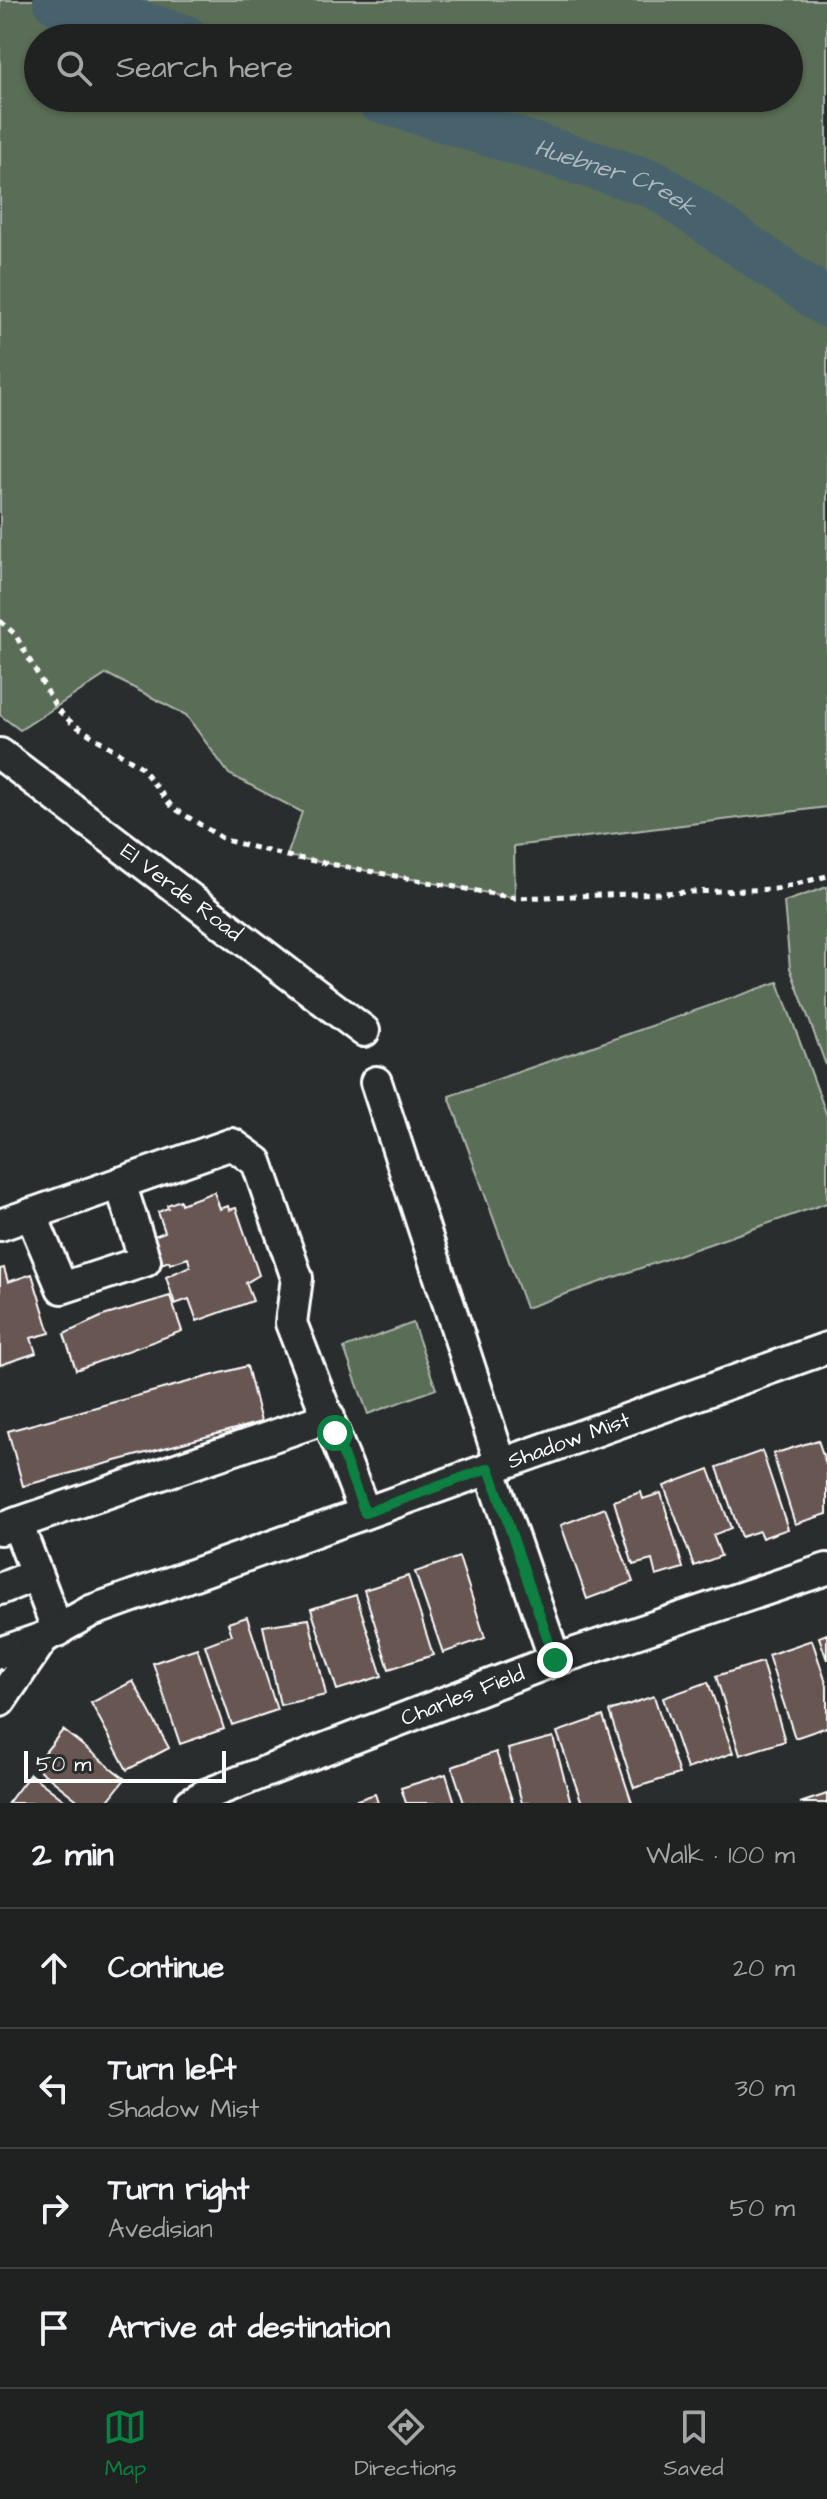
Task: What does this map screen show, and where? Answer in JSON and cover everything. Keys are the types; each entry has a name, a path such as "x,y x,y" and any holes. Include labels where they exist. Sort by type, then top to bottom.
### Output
{"street":[{"name":"El Verde Road","path":"0,754 364,1031"},
{"path":"376,1082 555,1660"},
{"path":"0,1225 232,1144 257,1162 297,1278 291,1323 365,1513"},
{"path":"31,1214 62,1288 145,1261 120,1183"},
{"name":"Shadow Mist","path":"0,1653 51,1634 91,1611 827,1348"},
{"path":"51,1634 35,1575 8,1526 332,1425"},
{"name":"Charles Field","path":"191,1803 220,1789 555,1660 827,1569"},
{"path":"0,1589 35,1575"},
{"name":"Shadow Mist","path":"0,1701 51,1634"}],"path":[{"path":"0,621 15,634 57,709 73,724 140,766 172,807 225,840 287,856 515,898 777,889 827,876"}],"green space":[{"path":"0,0 827,0 827,807 514,846 515,898 287,856 302,812 229,774 186,715 107,674 20,730 0,715"},
{"path":"827,887 827,1068 790,968 784,902"},
{"path":"778,982 827,1116 827,1203 526,1308 449,1096"},
{"path":"413,1323 436,1389 368,1414 344,1348"}],"building":[{"path":"214,1192 220,1209 228,1206 229,1210 236,1208 259,1275 246,1283 253,1301 197,1321 189,1299 175,1304 166,1277 190,1266 188,1258 161,1264 151,1237 165,1232 158,1212 168,1208 167,1205 180,1200 181,1204"},
{"path":"4,1268 8,1282 32,1274 50,1333 31,1338 36,1353 0,1365 0,1269"},
{"path":"170,1296 182,1331 76,1370 64,1334 103,1316"},
{"path":"247,1366 261,1422 23,1486 8,1431"},
{"path":"818,1440 827,1467 827,1514 795,1524 773,1454"},
{"path":"762,1451 788,1529 762,1538 759,1531 741,1537 717,1467"},
{"path":"709,1469 731,1528 713,1535 721,1556 694,1566 664,1486"},
{"path":"641,1492 643,1499 661,1493 683,1568 656,1576 652,1560 633,1565 614,1501"},
{"path":"605,1508 633,1582 587,1599 561,1525"},
{"path":"459,1557 485,1638 443,1653 415,1572"},
{"path":"408,1576 433,1655 389,1669 364,1590"},
{"path":"356,1595 382,1676 337,1690 311,1609"},
{"path":"247,1617 277,1710 232,1725 205,1645 232,1635 228,1623"},
{"path":"309,1619 326,1695 280,1705 263,1626"},
{"path":"827,1634 827,1660 819,1637"},
{"path":"812,1640 827,1686 827,1727 795,1738 768,1655"},
{"path":"197,1648 224,1729 180,1744 153,1663"},
{"path":"762,1662 785,1741 740,1755 716,1676"},
{"path":"133,1681 169,1748 127,1770 91,1703"},
{"path":"708,1682 733,1753 687,1769 663,1698"},
{"path":"654,1696 679,1774 634,1788 609,1711"},
{"path":"603,1716 632,1803 582,1803 557,1732"},
{"path":"63,1730 125,1779 106,1803 81,1803 34,1766"},
{"path":"553,1737 571,1803 522,1803 508,1749"},
{"path":"496,1752 513,1803 464,1803 452,1767"},
{"path":"30,1774 68,1803 8,1803"},
{"path":"446,1774 455,1803 406,1803 401,1788"},
{"path":"375,1794 378,1803 348,1803"},
{"path":"827,1794 827,1803 800,1803"}],"waterway":[{"name":"Huebner Creek","path":"57,0 137,24"},
{"name":"Huebner Creek","path":"424,112 656,185 827,303"}],"route":[{"path":"335,1433 365,1513 489,1468 555,1660"}]}
